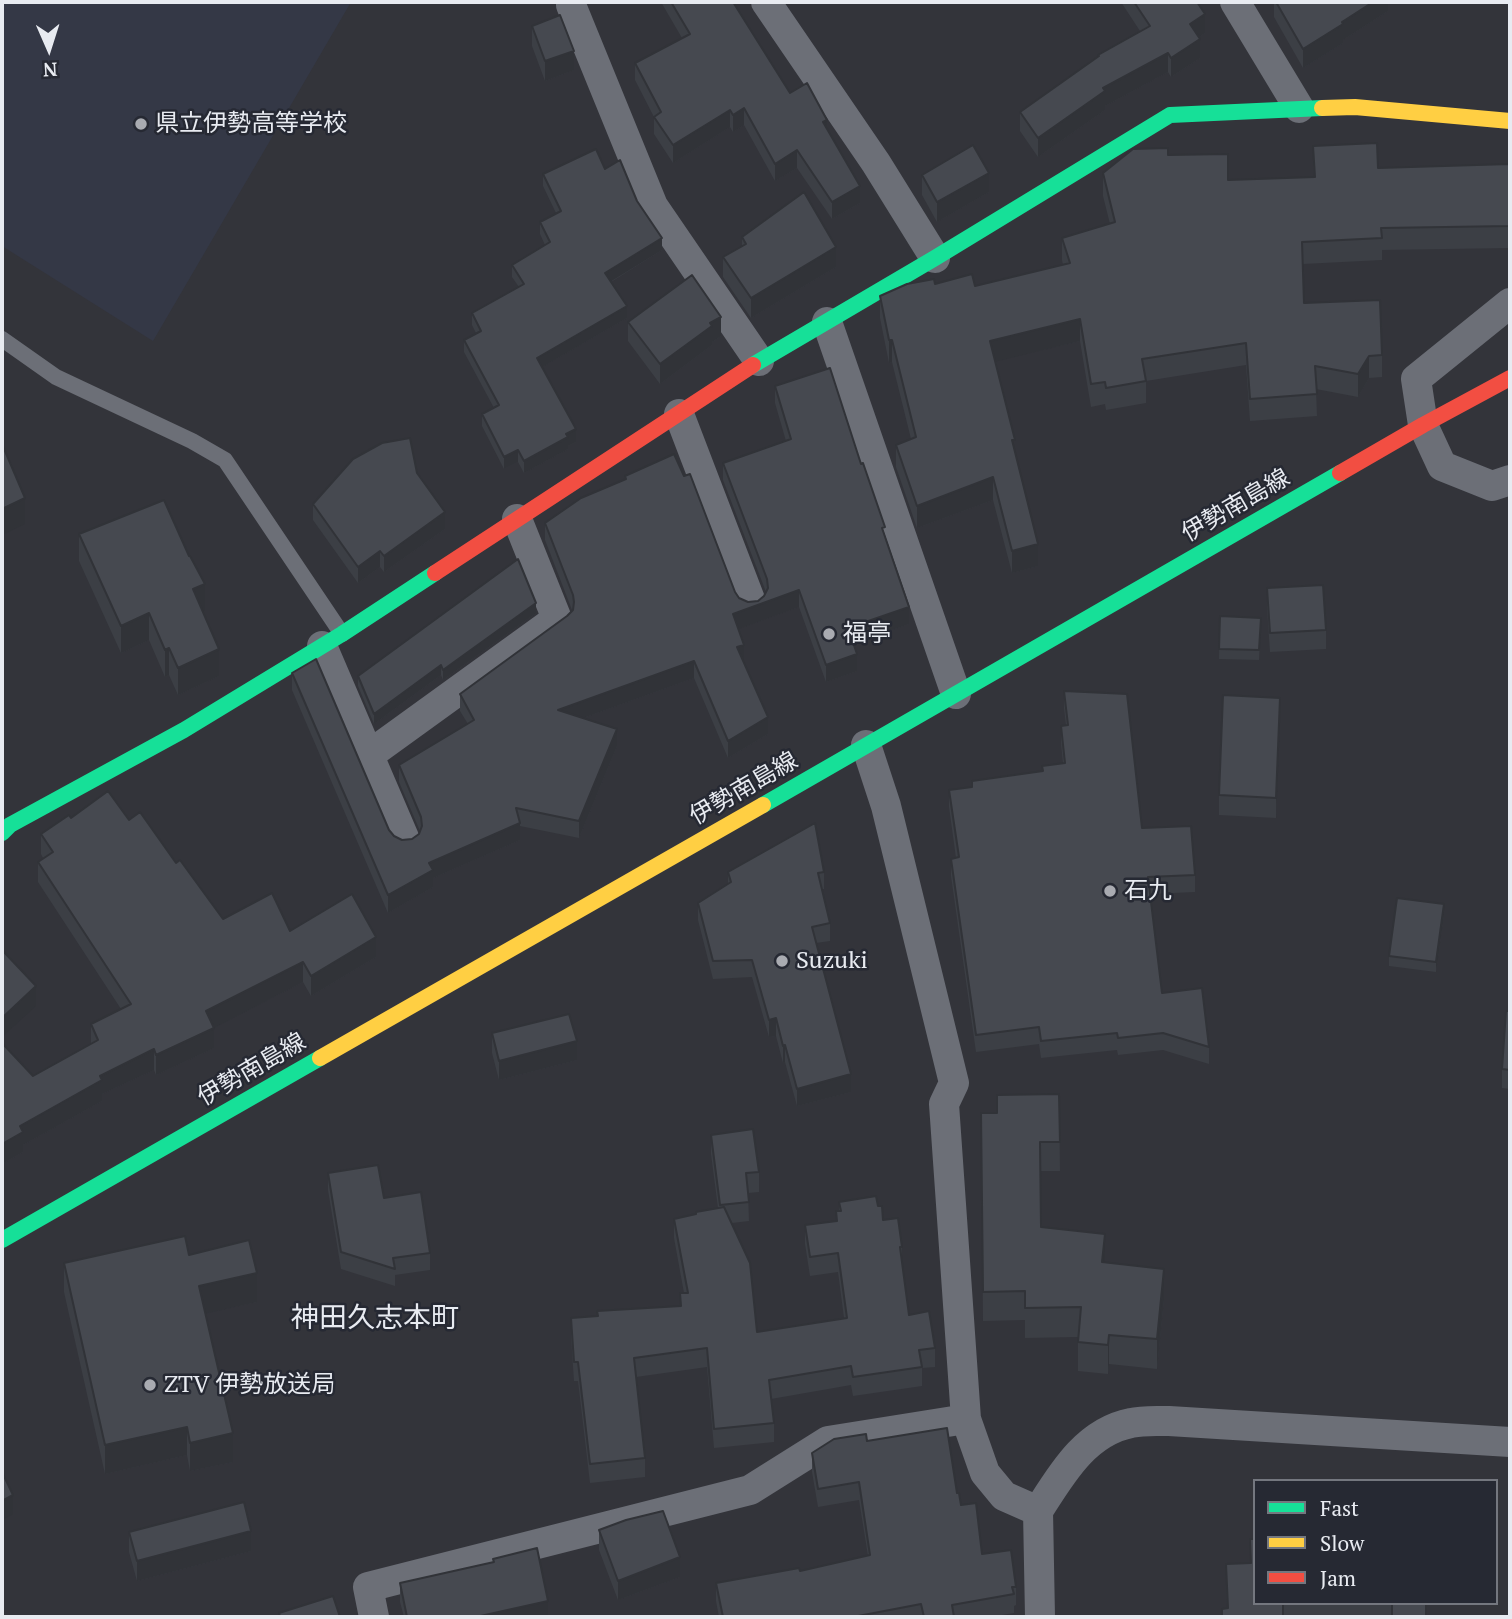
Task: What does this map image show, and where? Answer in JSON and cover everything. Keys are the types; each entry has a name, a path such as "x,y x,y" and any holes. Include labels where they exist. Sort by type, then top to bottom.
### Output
{"main road":[{"path":"2,833 10,825 184,730 332,640 759,361 1170,115 1355,107 1510,121"},
{"name":"伊勢南島線","path":"2,1240 1423,425 1510,378"}],"street":[{"path":"572,2 653,206 759,361"},
{"path":"766,2 876,163 935,258"},
{"path":"1235,2 1299,108"},
{"path":"1510,303 1416,379 1423,425 1442,466 1492,486 1510,480"},
{"path":"827,322 956,694"},
{"path":"679,414 751,602"},
{"path":"369,755 558,620 517,519"},
{"path":"332,640 369,755 405,840"},
{"path":"866,745 886,806 954,1083 944,1104 966,1419 985,1473 1004,1496 1038,1511"},
{"path":"374,1617 368,1587 750,1490 828,1441 966,1419"},
{"path":"1040,1617 1038,1511 1085,1446 1107,1431 1131,1423 1169,1421 1510,1441"}],"lane":[{"path":"2,339 56,376 192,441 225,460 332,640"}],"shaded area":[{"name":"県立伊勢高等学校","path":"2,2 351,2 153,341 2,246"}],"building":[{"path":"671,2 733,2 790,93 807,83 827,120 823,122 860,186 832,202 797,150 775,164 744,108 733,115 730,110 673,145 654,117 661,112 635,63 690,34"},
{"path":"1134,2 1197,2 1205,14 1190,24 1200,39 1171,58 1168,53 1103,88 1105,91 1038,138 1020,112 1098,55 1150,26"},
{"path":"1276,2 1373,2 1303,49"},
{"path":"560,15 574,51 545,61 532,26"},
{"path":"1377,143 1378,168 1510,164 1510,226 1381,228 1382,238 1302,242 1304,303 1380,300 1382,355 1369,356 1358,374 1315,366 1317,394 1250,399 1246,343 1142,359 1146,381 1106,388 1105,382 1091,384 1080,319 990,341 1038,544 1012,551 993,477 917,506 896,445 916,437 892,340 889,340 880,296 907,284 934,279 935,284 972,274 975,286 1070,263 1062,238 1115,222 1103,173 1133,149 1168,148 1168,155 1228,154 1228,180 1315,177 1313,146"},
{"path":"973,145 989,173 937,202 922,175"},
{"path":"596,149 605,169 620,160 637,201 662,238 605,273 627,306 537,358 576,429 566,434 568,437 524,461 518,450 504,457 482,414 499,405 464,340 481,331 472,313 524,284 512,265 550,242 540,222 561,211 543,174"},
{"path":"804,192 836,247 751,298 723,257 746,244 742,237"},
{"path":"692,275 721,317 660,364 628,322"},
{"path":"830,368 885,527 882,528 909,607 848,628 857,654 826,665 799,590 733,614 744,645 737,647 768,717 728,741 694,661 558,710 617,729 579,821 516,808 520,823 429,863 433,870 388,895 292,673 316,659 389,830 402,840 412,839 419,834 421,817 399,765 474,720 460,694 573,610 573,595 545,523 581,498 674,454 684,476 690,474 735,592 739,598 748,602 758,601 768,588 767,579 723,463 791,439 775,386"},
{"path":"410,438 417,473 445,512 384,556 380,551 358,567 313,504 353,459 382,443"},
{"path":"2,444 25,498 2,509"},
{"path":"164,500 205,584 193,589 219,649 178,668 169,648 165,650 149,613 121,626 79,534"},
{"path":"518,559 536,603 443,670 441,665 374,714 358,676"},
{"path":"1323,585 1326,630 1270,633 1267,588"},
{"path":"1220,616 1261,618 1259,650 1219,649"},
{"path":"1064,691 1127,694 1142,828 1191,826 1195,875 1148,877 1162,993 1202,988 1209,1047 1163,1033 1118,1038 1117,1033 1041,1041 1039,1027 976,1035 951,859 959,857 949,790 972,787 972,781 1043,771 1042,766 1065,763 1061,726 1068,725"},
{"path":"1223,695 1280,698 1276,798 1219,795"},
{"path":"108,791 129,820 140,812 176,863 180,860 223,919 272,893 290,931 352,894 376,937 311,976 303,962 206,1011 214,1028 156,1055 154,1049 100,1076 102,1080 20,1126 23,1132 2,1144 2,1043 33,1076 98,1040 91,1024 131,1004 38,862 53,852 41,834 69,815 71,818"},
{"name":"Suzuki","path":"815,823 824,872 818,873 830,923 812,927 851,1074 797,1089 776,1018 769,1020 752,960 713,961 698,903 731,882 728,872"},
{"path":"1397,898 1444,904 1436,962 1389,956"},
{"path":"2,950 36,986 2,1018"},
{"path":"1506,1011 1510,1011 1510,1070 1502,1069"},
{"path":"569,1014 577,1041 499,1061 492,1033"},
{"path":"1059,1094 1060,1142 1040,1142 1041,1227 1105,1234 1102,1262 1164,1269 1157,1339 1109,1335 1108,1345 1078,1342 1081,1307 1025,1308 1025,1291 983,1292 981,1113 997,1113 997,1095"},
{"path":"753,1129 759,1172 746,1173 749,1202 720,1205 711,1135"},
{"path":"378,1165 384,1198 421,1192 430,1253 393,1258 395,1269 341,1252 328,1173"},
{"path":"876,1196 878,1206 882,1206 883,1220 898,1218 909,1315 929,1311 935,1348 919,1350 922,1367 853,1377 851,1366 769,1380 774,1423 714,1429 707,1348 634,1358 645,1458 590,1464 578,1362 574,1362 571,1318 598,1316 597,1311 681,1306 680,1293 688,1293 674,1219 724,1207 750,1263 757,1332 847,1318 838,1253 810,1257 805,1225 837,1221 836,1211 841,1211 839,1202"},
{"name":"ZTV 伊勢放送局","path":"185,1236 189,1255 249,1240 257,1273 199,1286 233,1433 190,1443 187,1427 105,1445 64,1263"},
{"path":"947,1428 961,1505 976,1503 982,1554 1011,1550 1016,1587 1012,1587 1014,1594 952,1605 954,1617 924,1617 921,1604 853,1617 723,1617 716,1583 799,1568 800,1571 870,1555 859,1482 818,1489 812,1453 834,1439 866,1434 867,1441"},
{"path":"2,1472 13,1495 2,1501"},
{"path":"244,1502 251,1531 137,1561 129,1532"},
{"path":"663,1511 680,1557 618,1581 599,1530"},
{"path":"1250,1539 1253,1539 1253,1605 1283,1605 1283,1617 1222,1617 1222,1609 1228,1608 1226,1564 1251,1563"},
{"path":"537,1548 548,1601 476,1617 407,1617 400,1583 494,1562 493,1559"},
{"path":"333,1596 340,1617 280,1617 279,1613"},
{"path":"1392,1605 1426,1605 1426,1617 1392,1617"}],"traffic: fast":[{"path":"753,365 1170,115 1322,108"},
{"path":"763,805 1340,473"},
{"path":"2,833 10,825 184,730 342,634 435,573"},
{"path":"2,1240 320,1058"}],"traffic: slow":[{"path":"1322,108 1355,107 1510,121"},
{"path":"320,1058 763,805"}],"traffic: jam":[{"path":"435,573 753,365"},
{"path":"1340,473 1510,378"}],"place":[{"name":"県立伊勢高等学校","path":"141,124"},
{"name":"福亭","path":"829,634"},
{"name":"石九","path":"1110,891"},
{"name":"Suzuki","path":"782,961"},
{"name":"ZTV 伊勢放送局","path":"150,1385"}],"district":[{"name":"神田久志本町","path":"375,1319"}]}
